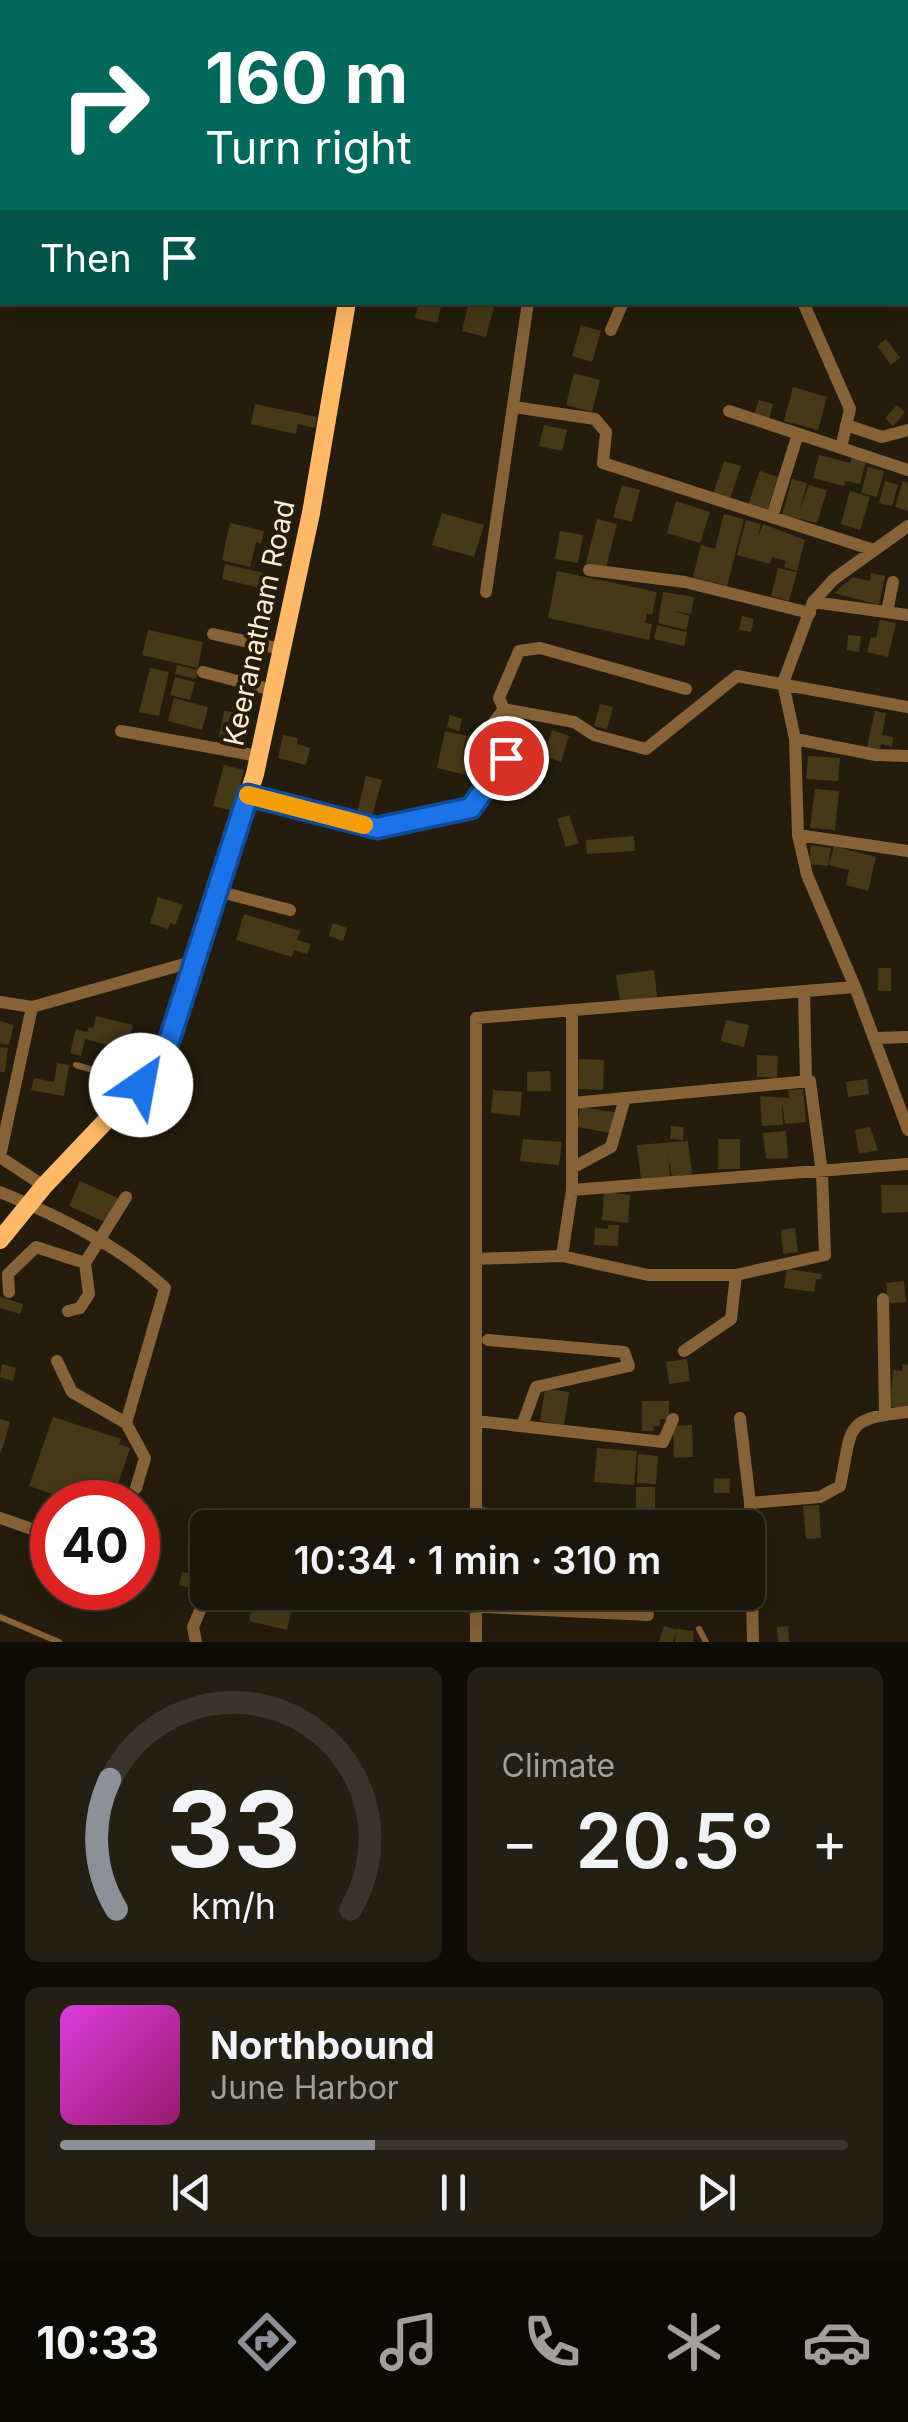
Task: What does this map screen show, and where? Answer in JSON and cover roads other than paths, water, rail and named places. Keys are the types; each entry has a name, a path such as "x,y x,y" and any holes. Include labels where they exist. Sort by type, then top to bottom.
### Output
{"street":[{"name":"Keeranatham Road","path":"0,1240 44,1186 154,1070 169,1041 258,756 311,514 346,305"},
{"path":"486,592 528,305"},
{"path":"611,330 622,305"},
{"path":"804,305 850,409 841,448"},
{"path":"514,407 595,419 606,432 603,464 874,550"},
{"path":"729,412 908,470"},
{"path":"846,426 882,437 908,430"},
{"path":"772,517 798,434"},
{"path":"908,527 834,580 812,607 783,682 794,738 798,834 807,875 855,987 908,1130"},
{"path":"589,570 685,582 812,607 908,615"},
{"path":"887,612 892,582"},
{"path":"213,634 281,649"},
{"path":"504,709 499,698 519,651 540,648 686,689"},
{"path":"203,672 272,690"},
{"path":"504,709 574,722 594,734 646,750 737,676 908,707"},
{"path":"248,795 377,828 471,808 506,758 488,730 504,709"},
{"path":"121,730 258,756"},
{"path":"794,738 876,755 908,756"},
{"path":"798,834 908,851"},
{"path":"217,891 290,910"},
{"path":"0,1002 32,1007 195,961"},
{"path":"476,1510 476,1018 855,987"},
{"path":"804,991 806,1082"},
{"path":"32,1007 0,1156 44,1186"},
{"path":"562,1256 572,1190 572,1010"},
{"path":"874,1038 908,1037"},
{"path":"476,1260 562,1256 648,1276 736,1275 826,1255 822,1172 810,1081 572,1103"},
{"path":"572,1168 611,1147 624,1098"},
{"path":"572,1190 908,1164"},
{"path":"0,1192 136,1260 166,1288 126,1423"},
{"path":"68,1311 80,1308 89,1294 86,1263 126,1198"},
{"path":"9,1292 8,1274 36,1247 86,1263"},
{"path":"684,1351 731,1319 736,1275"},
{"path":"883,1299 884,1415"},
{"path":"488,1340 624,1352 629,1366 536,1387 522,1426"},
{"path":"57,1360 72,1392 126,1423 145,1458 138,1480"},
{"path":"750,1504 820,1497 840,1486 852,1429 868,1417 908,1412"},
{"path":"740,1418 750,1504 753,1642"},
{"path":"476,1421 663,1442 674,1419"},
{"path":"0,1518 30,1528"},
{"path":"196,1642 193,1627 200,1610"},
{"path":"476,1610 476,1642"},
{"path":"591,1610 648,1615"}],"lane":[{"path":"76,1065 141,1085"},
{"path":"0,1617 58,1642"},
{"path":"700,1629 706,1642"}]}
